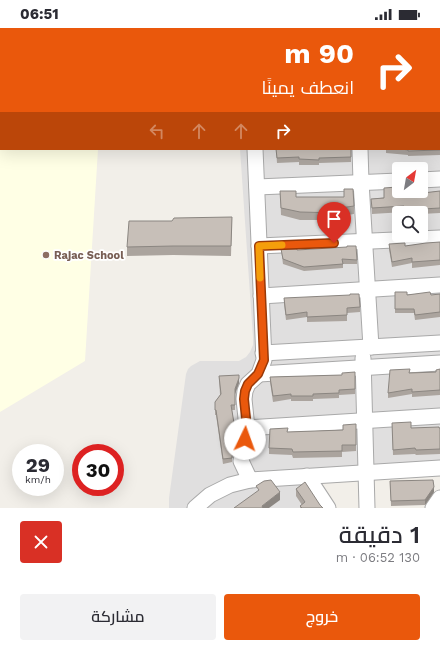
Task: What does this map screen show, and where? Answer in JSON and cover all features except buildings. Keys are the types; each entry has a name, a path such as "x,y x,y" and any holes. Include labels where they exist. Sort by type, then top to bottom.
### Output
{"street":[{"path":"250,480 241,461 247,428 244,399 248,384 258,374 264,360 255,150"},
{"path":"360,150 367,289 367,347 364,368 367,508"},
{"path":"428,180 440,179"},
{"path":"257,187 392,181"},
{"path":"259,246 440,238"},
{"path":"261,296 440,285"},
{"path":"263,352 440,343"},
{"path":"258,374 440,363"},
{"path":"247,428 440,416"},
{"path":"195,508 210,495 230,484 250,480 440,468"},
{"path":"307,476 328,508"},
{"path":"433,508 440,498"}],"shaded area":[{"name":"Rajac School","path":"0,150 98,150 85,361 0,412"},
{"path":"240,150 440,150 440,460 313,470 319,508 169,508 169,498 186,374 188,369 200,361 239,361 246,357 253,345"}],"slow traffic":[{"path":"260,278 259,246 282,245"}],"place":[{"name":"Rajac School","path":"46,255"}],"route":[{"path":"245,439 247,428 244,399 245,391 248,384 261,370 264,360 259,246 334,243"}]}
